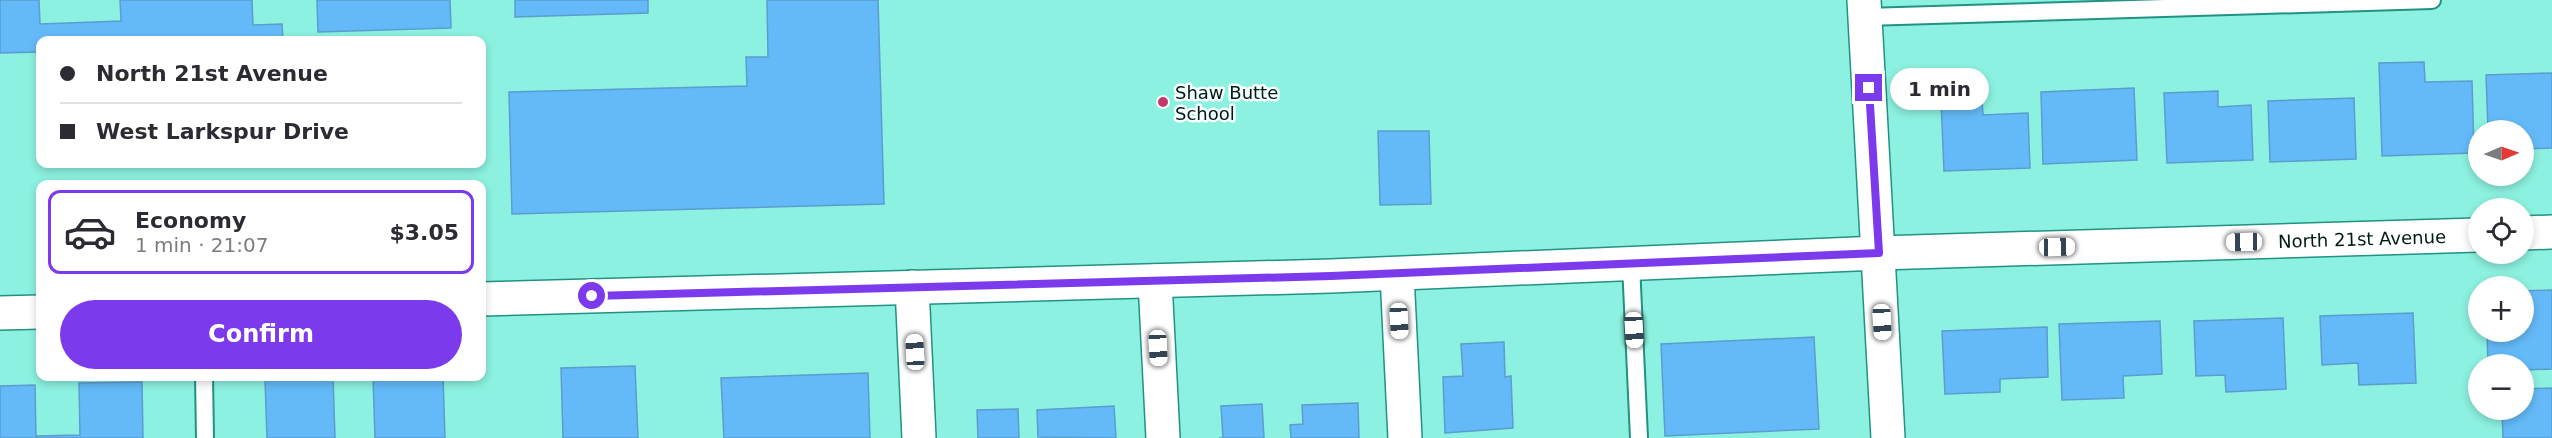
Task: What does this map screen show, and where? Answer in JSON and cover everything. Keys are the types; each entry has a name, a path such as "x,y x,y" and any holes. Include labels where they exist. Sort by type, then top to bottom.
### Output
{"street":[{"path":"1865,9 1888,438"},
{"path":"2534,233 2552,232"},
{"name":"North 21st Avenue","path":"486,299 1397,274 1879,253 2468,235"},
{"path":"1397,274 1405,438"},
{"path":"1155,281 1162,438"},
{"path":"912,287 919,438"},
{"path":"0,313 36,312"}],"lane":[{"path":"1865,9 2432,0"},
{"path":"1631,264 1639,438"},
{"path":"204,381 205,438"}],"building":[{"path":"0,0 39,0 40,24 121,21 120,0 252,0 253,25 282,24 283,36 36,36 36,52 0,53"},
{"path":"317,0 450,0 451,28 318,32"},
{"path":"515,0 648,0 648,13 515,17"},
{"path":"767,0 878,0 884,204 512,214 509,92 747,86 746,57 768,57"},
{"path":"2424,62 2425,82 2472,81 2473,120 2468,120 2468,153 2382,156 2379,63"},
{"path":"2552,73 2552,148 2534,149 2534,120 2488,120 2486,75"},
{"path":"2134,88 2137,160 2043,164 2041,92"},
{"path":"2218,91 2218,107 2251,105 2253,160 2167,163 2164,93"},
{"path":"2354,98 2356,159 2270,162 2268,101"},
{"path":"1982,99 1983,115 2028,113 2030,168 1944,171 1941,101"},
{"path":"1378,131 1429,131 1431,204 1380,205"},
{"path":"2552,290 2552,369 2534,370 2534,354 2488,354 2487,342 2534,342 2534,291"},
{"path":"2413,313 2416,383 2359,385 2358,363 2322,365 2320,316"},
{"path":"2283,318 2286,389 2226,392 2225,375 2196,376 2194,321"},
{"path":"2160,321 2162,374 2123,376 2124,398 2062,400 2059,324"},
{"path":"2047,327 2048,377 2000,379 2000,392 1945,394 1942,331"},
{"path":"1814,337 1819,429 1665,436 1661,344"},
{"path":"1504,342 1505,377 1511,376 1513,428 1445,433 1443,377 1463,376 1461,344"},
{"path":"635,366 638,438 563,438 561,368"},
{"path":"868,373 870,438 724,438 721,378"},
{"path":"265,381 333,381 335,438 267,438"},
{"path":"373,381 443,381 445,438 375,438"},
{"path":"142,382 143,438 0,438 0,386 35,385 36,436 80,435 79,383"},
{"path":"2552,388 2552,438 2503,438 2502,420 2534,420 2534,389"},
{"path":"1358,403 1359,438 1291,438 1290,425 1303,424 1302,405"},
{"path":"1262,404 1264,438 1223,438 1221,406"},
{"path":"1114,406 1116,438 1038,437 1037,410"},
{"path":"1018,409 1019,438 978,438 977,410"}],"place":[{"name":"Shaw Butte School","path":"1163,102"}],"route":[{"path":"592,296 1397,274 1879,253 1869,88"}]}
